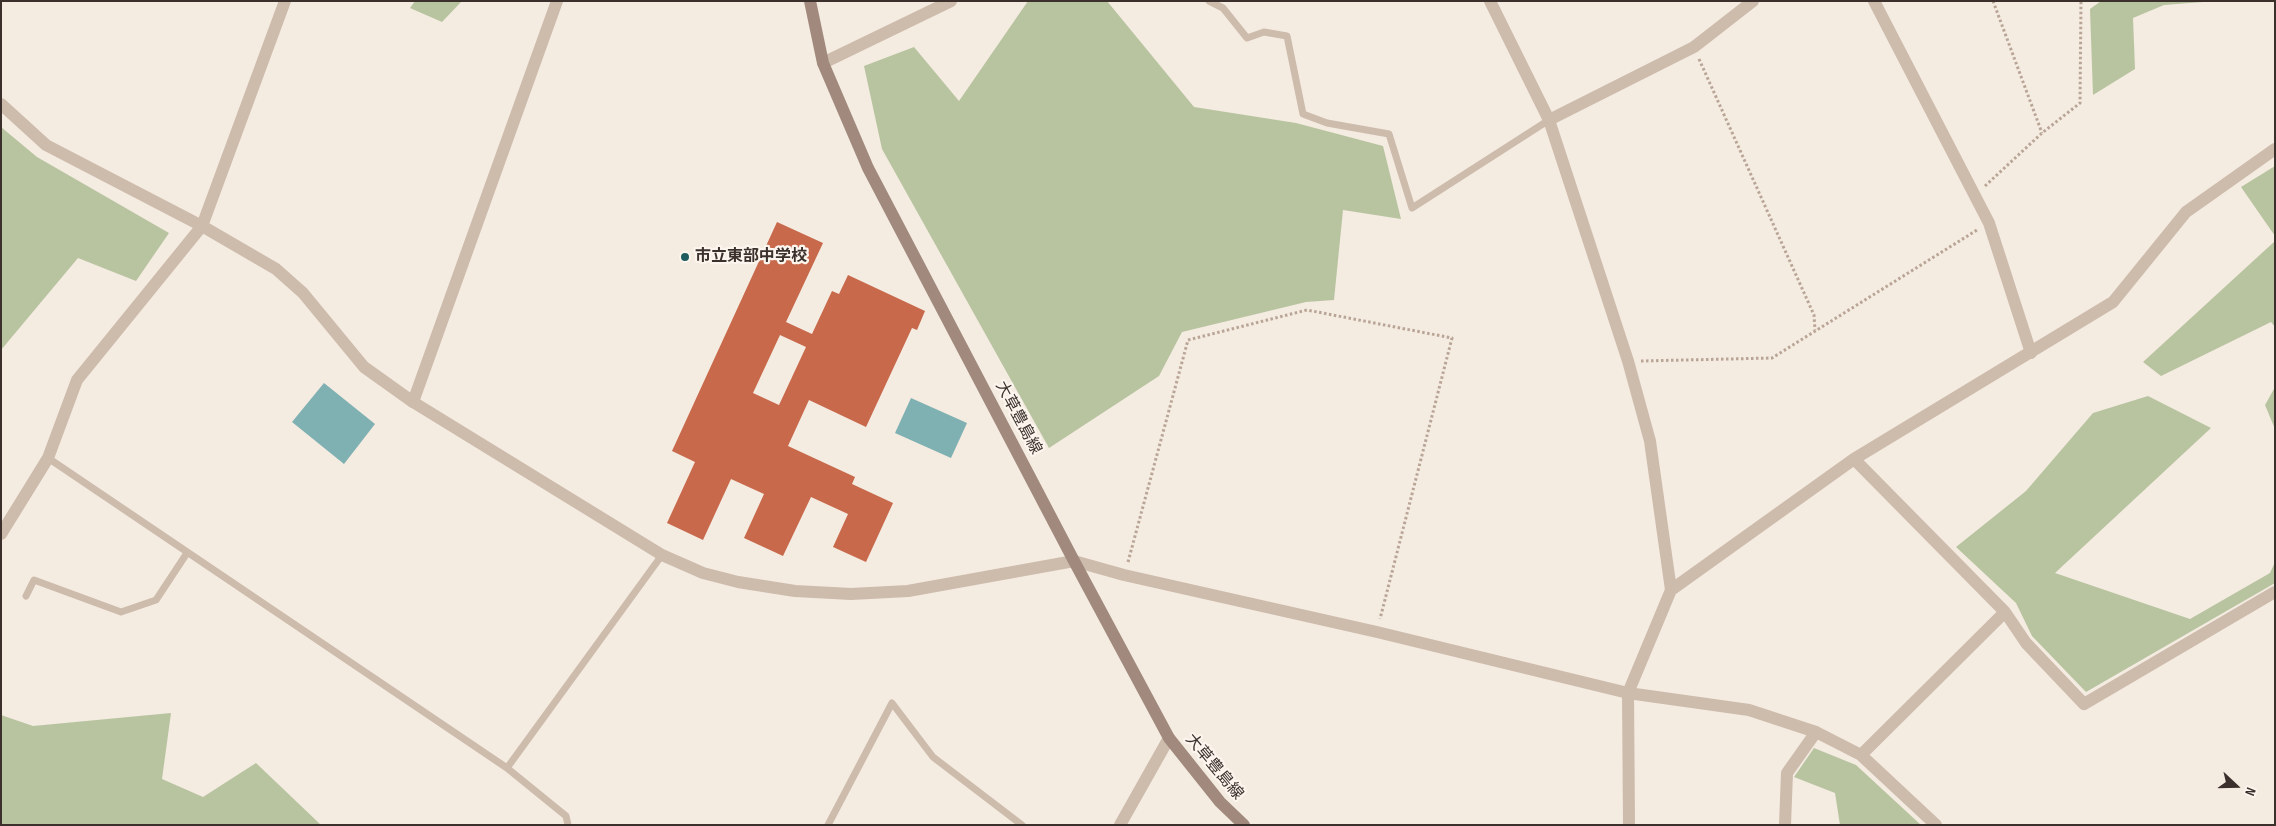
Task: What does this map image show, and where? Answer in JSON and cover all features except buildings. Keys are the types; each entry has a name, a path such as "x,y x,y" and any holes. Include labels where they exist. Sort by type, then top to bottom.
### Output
{"main road":[{"name":"大草豊島線","path":"810,1 823,63 868,168 1074,561 1168,738 1220,802 1244,825"}],"street":[{"path":"1,534 48,458 77,380 202,226 286,1"},
{"path":"413,402 557,1"},
{"path":"823,63 951,1"},
{"path":"1490,1 1549,120 1628,361 1650,441 1671,590 1628,693 1629,825"},
{"path":"1549,120 1694,47 1753,1"},
{"path":"1874,1 1988,223 2031,352"},
{"path":"1,104 46,144 202,226 276,269 303,293 364,367 413,402 662,555 702,573 738,582 795,591 850,594 908,591 969,582 1074,561 1124,575 1377,632 1628,693 1749,710 1816,732 1861,755 1936,825"},
{"path":"1671,590 1854,459 2113,302 2186,212 2275,150"},
{"path":"1854,459 2005,612 2026,643 2084,704 2275,592"},
{"path":"1861,755 2005,612"},
{"path":"1785,825 1787,773 1816,732"},
{"path":"1120,825 1168,738"}],"lane":[{"path":"1209,1 1223,8 1247,38 1264,32 1287,36 1303,114 1327,123 1389,134 1412,208 1549,120"},
{"path":"48,458 507,768 566,816 568,825"},
{"path":"26,596 34,580 121,612 156,600 187,553"},
{"path":"507,768 662,555"},
{"path":"828,825 892,704 933,757 1022,825"}],"path":[{"path":"1993,1 2042,133"},
{"path":"1974,196 2042,133 2080,103 2081,1"},
{"path":"1694,47 1814,315 1815,331"},
{"path":"1628,361 1772,358 1988,223"},
{"path":"1124,575 1188,340 1307,310 1452,338 1377,632"}],"green space":[{"path":"415,1 462,1 442,22 410,8"},
{"path":"1028,1 1107,1 1194,107 1296,123 1383,146 1401,219 1343,210 1334,300 1306,302 1182,332 1159,376 1049,448 882,149 864,66 914,47 959,101"},
{"path":"2101,1 2216,1 2164,5 2133,18 2135,69 2093,95 2090,9"},
{"path":"1,127 37,157 169,233 136,281 78,258 1,350"},
{"path":"2275,166 2275,236 2241,187"},
{"path":"2275,241 2275,327 2271,322 2161,376 2143,362"},
{"path":"2275,387 2275,429 2265,405"},
{"path":"2148,396 2211,428 2055,573 2190,619 2270,573 2275,562 2275,583 2086,692 2032,636 2016,603 1956,547 2026,491 2093,413"},
{"path":"171,713 162,779 203,797 256,763 321,825 1,825 1,715 33,726"},
{"path":"1814,748 1856,765 1921,825 1840,825 1835,793 1794,777"}],"water":[{"path":"324,383 375,424 344,464 292,422"},
{"path":"911,398 967,423 951,458 895,433"}],"place":[{"name":"市立東部中学校","path":"685,257"}]}
